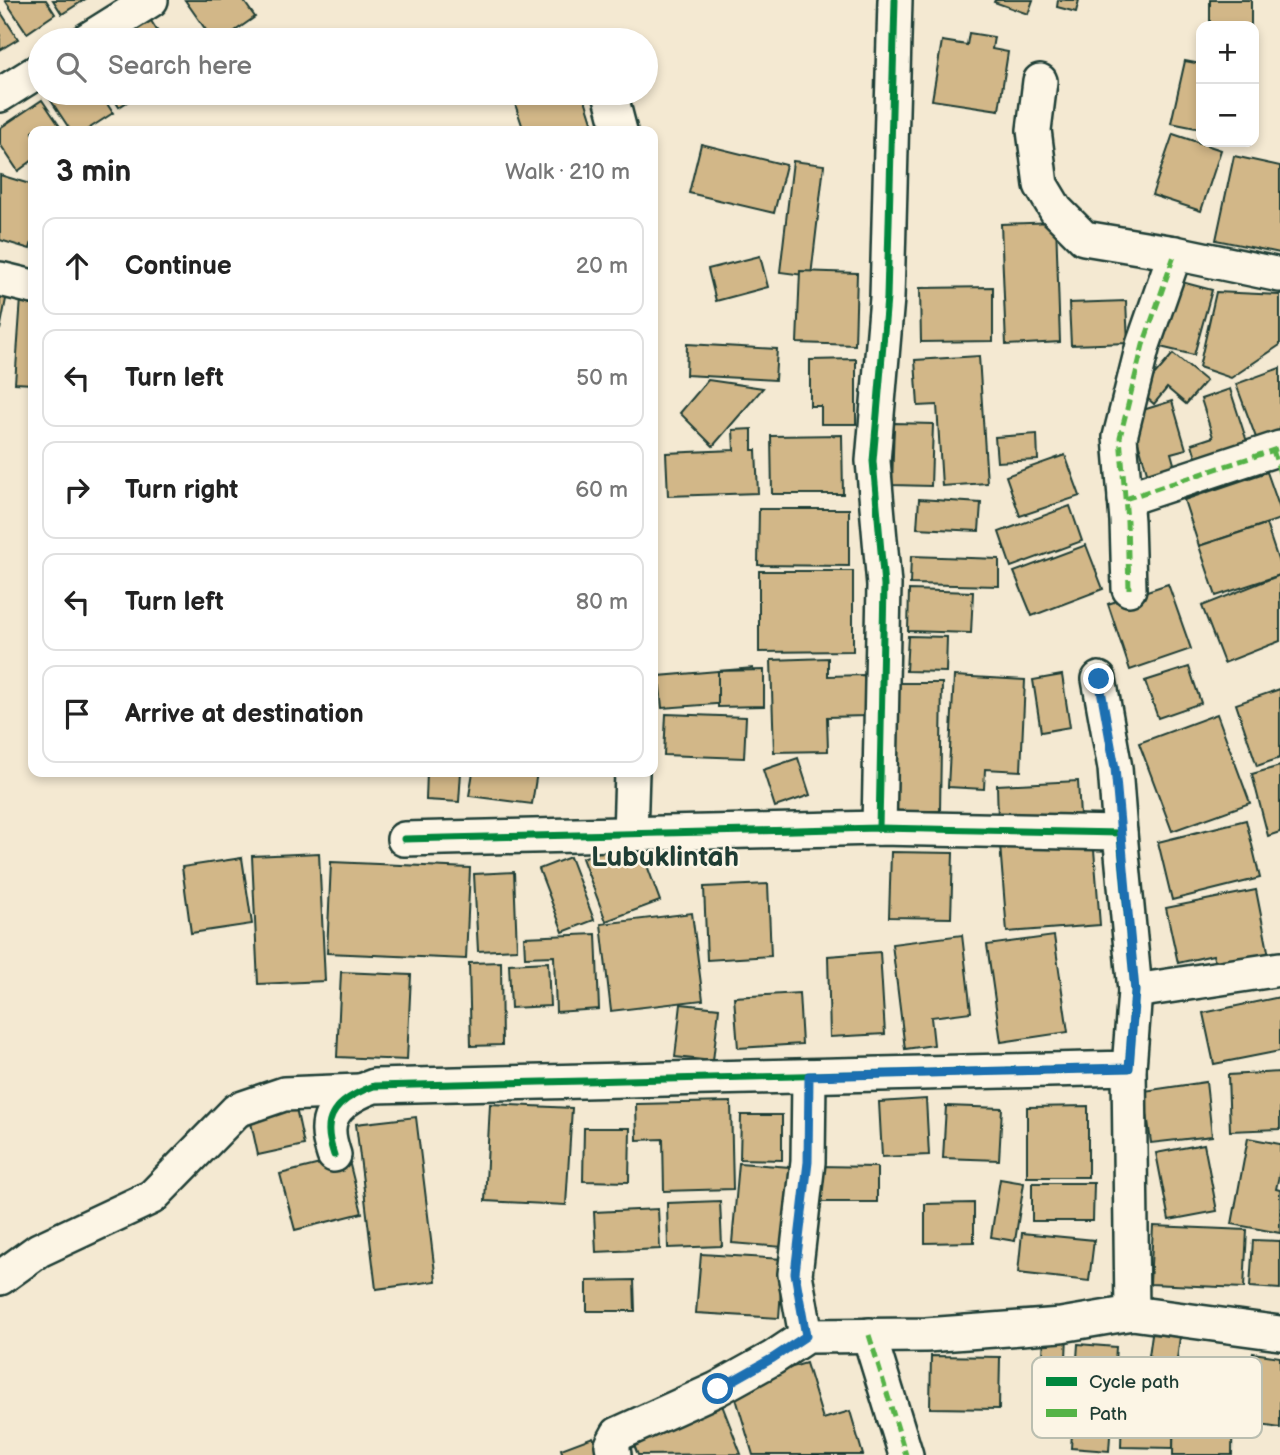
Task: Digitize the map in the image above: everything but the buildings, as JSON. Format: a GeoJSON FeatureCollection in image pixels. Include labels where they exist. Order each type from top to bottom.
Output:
{"type":"FeatureCollection","features":[{"type":"Feature","properties":{"kind":"street"},"geometry":{"type":"LineString","coordinates":[[106,28],[151,0]]}},
{"type":"Feature","properties":{"kind":"street"},"geometry":{"type":"LineString","coordinates":[[879,828],[884,585],[873,461],[887,298],[895,0]]}},
{"type":"Feature","properties":{"kind":"street"},"geometry":{"type":"LineString","coordinates":[[0,95],[28,78]]}},
{"type":"Feature","properties":{"kind":"street"},"geometry":{"type":"LineString","coordinates":[[1040,81],[1034,130],[1041,185],[1056,210],[1084,238],[1175,253],[1280,275]]}},
{"type":"Feature","properties":{"kind":"street"},"geometry":{"type":"LineString","coordinates":[[613,105],[619,126]]}},
{"type":"Feature","properties":{"kind":"street"},"geometry":{"type":"LineString","coordinates":[[1129,589],[1120,437],[1143,345],[1175,253]]}},
{"type":"Feature","properties":{"kind":"street"},"geometry":{"type":"LineString","coordinates":[[0,279],[28,286]]}},
{"type":"Feature","properties":{"kind":"street"},"geometry":{"type":"LineString","coordinates":[[1125,499],[1278,457]]}},
{"type":"Feature","properties":{"kind":"street"},"geometry":{"type":"LineString","coordinates":[[1099,679],[1115,768],[1135,991],[1129,1068],[1132,1313]]}},
{"type":"Feature","properties":{"kind":"street"},"geometry":{"type":"LineString","coordinates":[[630,835],[632,777]]}},
{"type":"Feature","properties":{"kind":"street"},"geometry":{"type":"LineString","coordinates":[[404,839],[879,828],[1120,833]]}},
{"type":"Feature","properties":{"kind":"street"},"geometry":{"type":"LineString","coordinates":[[1135,991],[1280,969]]}},
{"type":"Feature","properties":{"kind":"street"},"geometry":{"type":"LineString","coordinates":[[0,1278],[39,1250],[152,1197],[237,1110],[284,1094],[359,1091],[374,1086],[1129,1068]]}},
{"type":"Feature","properties":{"kind":"street"},"geometry":{"type":"LineString","coordinates":[[806,1336],[795,1273],[808,1162],[809,1076]]}},
{"type":"Feature","properties":{"kind":"street"},"geometry":{"type":"LineString","coordinates":[[334,1155],[328,1130],[332,1115],[359,1091]]}},
{"type":"Feature","properties":{"kind":"street"},"geometry":{"type":"LineString","coordinates":[[614,1455],[612,1445],[618,1434],[718,1389],[806,1336],[926,1335],[1060,1325],[1132,1313],[1280,1333]]}},
{"type":"Feature","properties":{"kind":"street"},"geometry":{"type":"LineString","coordinates":[[869,1335],[906,1455]]}},
{"type":"Feature","properties":{"kind":"marked path"},"geometry":{"type":"LineString","coordinates":[[1129,589],[1120,437],[1143,345],[1175,253]]}},
{"type":"Feature","properties":{"kind":"marked path"},"geometry":{"type":"LineString","coordinates":[[1125,499],[1280,448]]}},
{"type":"Feature","properties":{"kind":"marked path"},"geometry":{"type":"LineString","coordinates":[[1273,450],[1280,473]]}},
{"type":"Feature","properties":{"kind":"marked path"},"geometry":{"type":"LineString","coordinates":[[1099,679],[1115,768],[1120,833]]}},
{"type":"Feature","properties":{"kind":"marked path"},"geometry":{"type":"LineString","coordinates":[[806,1336],[795,1274],[808,1162],[809,1076]]}},
{"type":"Feature","properties":{"kind":"marked path"},"geometry":{"type":"LineString","coordinates":[[869,1335],[906,1455]]}},
{"type":"Feature","properties":{"kind":"cycle path"},"geometry":{"type":"LineString","coordinates":[[879,828],[884,585],[873,461],[887,298],[895,0]]}},
{"type":"Feature","properties":{"kind":"cycle path"},"geometry":{"type":"LineString","coordinates":[[334,1155],[329,1132],[332,1115],[350,1097],[374,1086],[1129,1068],[1135,991],[1120,833],[879,828],[404,839]]}},
{"type":"Feature","properties":{"kind":"district","name":"Lubuklintah"},"geometry":{"type":"Point","coordinates":[665,857]}},
{"type":"Feature","properties":{"kind":"route"},"geometry":{"type":"LineString","coordinates":[[718,1389],[806,1336],[795,1273],[808,1162],[809,1076],[1129,1068],[1135,991],[1115,768],[1099,679]]}}]}
